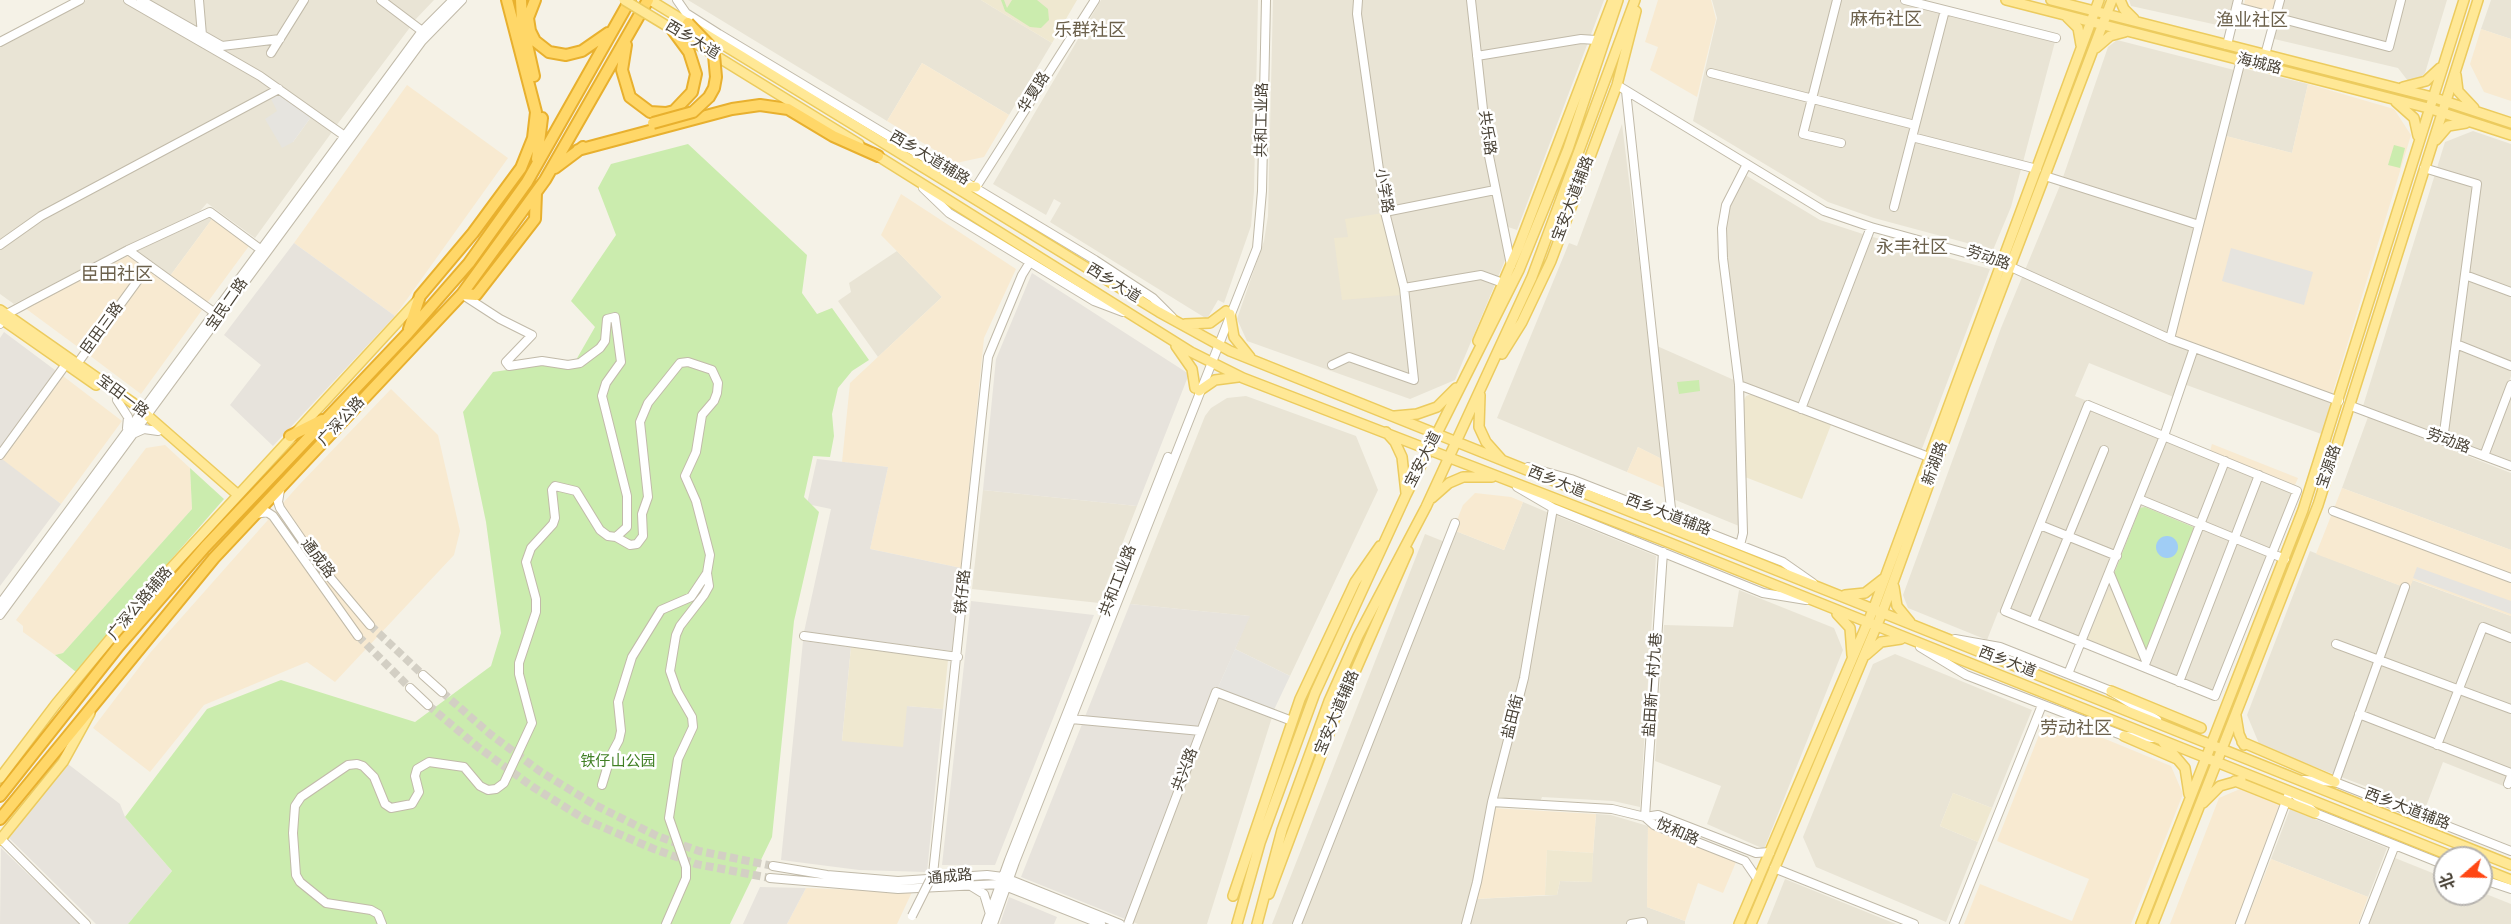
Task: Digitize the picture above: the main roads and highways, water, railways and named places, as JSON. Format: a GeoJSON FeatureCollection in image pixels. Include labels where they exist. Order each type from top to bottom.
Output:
{"type":"FeatureCollection","features":[{"type":"Feature","properties":{"kind":"highway"},"geometry":{"type":"LineString","coordinates":[[408,333],[420,296],[473,233],[528,156],[536,125],[532,95],[507,0]]}},
{"type":"Feature","properties":{"kind":"highway"},"geometry":{"type":"LineString","coordinates":[[521,0],[522,22],[542,113],[540,146],[527,182]]}},
{"type":"Feature","properties":{"kind":"highway"},"geometry":{"type":"LineString","coordinates":[[535,0],[528,18],[535,41],[549,52],[574,54],[598,42],[617,21]]}},
{"type":"Feature","properties":{"kind":"highway","name":"广深公路"},"geometry":{"type":"LineString","coordinates":[[0,795],[118,647],[205,547],[408,333],[469,263],[527,182],[630,0]]}},
{"type":"Feature","properties":{"kind":"highway"},"geometry":{"type":"LineString","coordinates":[[545,180],[649,0]]}},
{"type":"Feature","properties":{"kind":"highway"},"geometry":{"type":"LineString","coordinates":[[545,180],[578,150],[606,136],[693,112],[709,97],[716,77],[714,55],[709,45],[688,23]]}},
{"type":"Feature","properties":{"kind":"highway"},"geometry":{"type":"LineString","coordinates":[[631,29],[622,70],[630,97],[642,108],[658,113],[674,111],[688,100],[696,83],[694,63],[672,29]]}},
{"type":"Feature","properties":{"kind":"highway"},"geometry":{"type":"LineString","coordinates":[[578,150],[760,105],[788,109],[833,136],[878,156]]}},
{"type":"Feature","properties":{"kind":"highway","name":"广深公路"},"geometry":{"type":"LineString","coordinates":[[0,819],[98,696],[214,558],[462,294],[476,295],[535,219],[536,193],[545,180]]}},
{"type":"Feature","properties":{"kind":"highway"},"geometry":{"type":"LineString","coordinates":[[290,436],[330,415]]}},
{"type":"Feature","properties":{"kind":"main road","name":"西乡大道"},"geometry":{"type":"LineString","coordinates":[[624,0],[811,113],[1168,338],[1243,378],[1384,430],[2433,849]]}},
{"type":"Feature","properties":{"kind":"main road","name":"西乡大道"},"geometry":{"type":"LineString","coordinates":[[649,0],[1179,323],[1216,343],[1455,443],[2511,865]]}},
{"type":"Feature","properties":{"kind":"main road"},"geometry":{"type":"LineString","coordinates":[[1391,416],[1418,414],[1437,407],[1464,378],[1511,265],[1613,0]]}},
{"type":"Feature","properties":{"kind":"main road","name":"宝安大道"},"geometry":{"type":"LineString","coordinates":[[1237,924],[1260,843],[1315,693],[1406,495],[1506,299],[1532,240],[1568,149],[1618,0]]}},
{"type":"Feature","properties":{"kind":"main road","name":"宝安大道"},"geometry":{"type":"LineString","coordinates":[[1257,923],[1282,830],[1329,701],[1358,636],[1426,507],[1546,242],[1637,0]]}},
{"type":"Feature","properties":{"kind":"main road","name":"宝安大道辅路"},"geometry":{"type":"LineString","coordinates":[[1481,387],[1518,328],[1551,261],[1617,86],[1629,46],[1637,0]]}},
{"type":"Feature","properties":{"kind":"main road","name":"海城路"},"geometry":{"type":"LineString","coordinates":[[2006,0],[2428,108],[2511,135]]}},
{"type":"Feature","properties":{"kind":"main road","name":"海城路"},"geometry":{"type":"LineString","coordinates":[[2051,0],[2432,97],[2511,123]]}},
{"type":"Feature","properties":{"kind":"main road"},"geometry":{"type":"LineString","coordinates":[[2068,4],[2089,0]]}},
{"type":"Feature","properties":{"kind":"main road","name":"新湖路"},"geometry":{"type":"LineString","coordinates":[[2007,265],[2037,169],[2099,0]]}},
{"type":"Feature","properties":{"kind":"main road","name":"新湖路"},"geometry":{"type":"LineString","coordinates":[[1739,924],[1872,625],[2007,265],[2045,176],[2112,0]]}},
{"type":"Feature","properties":{"kind":"main road"},"geometry":{"type":"LineString","coordinates":[[2120,0],[2127,13],[2138,22]]}},
{"type":"Feature","properties":{"kind":"main road","name":"宝源路"},"geometry":{"type":"LineString","coordinates":[[2141,924],[2284,558],[2339,401],[2428,108],[2464,0]]}},
{"type":"Feature","properties":{"kind":"main road","name":"宝源路"},"geometry":{"type":"LineString","coordinates":[[2153,924],[2318,505],[2478,0]]}},
{"type":"Feature","properties":{"kind":"main road"},"geometry":{"type":"LineString","coordinates":[[2062,14],[2078,28],[2080,51]]}},
{"type":"Feature","properties":{"kind":"main road"},"geometry":{"type":"LineString","coordinates":[[2091,55],[2110,36],[2131,32]]}},
{"type":"Feature","properties":{"kind":"main road"},"geometry":{"type":"LineString","coordinates":[[2391,87],[2409,86],[2426,81],[2444,61]]}},
{"type":"Feature","properties":{"kind":"main road"},"geometry":{"type":"LineString","coordinates":[[2457,65],[2458,91],[2466,101],[2484,114]]}},
{"type":"Feature","properties":{"kind":"main road"},"geometry":{"type":"LineString","coordinates":[[2388,98],[2405,108],[2414,118],[2418,146]]}},
{"type":"Feature","properties":{"kind":"main road"},"geometry":{"type":"LineString","coordinates":[[2430,150],[2448,126],[2462,123],[2479,124]]}},
{"type":"Feature","properties":{"kind":"main road"},"geometry":{"type":"LineString","coordinates":[[958,187],[976,187]]}},
{"type":"Feature","properties":{"kind":"main road"},"geometry":{"type":"LineString","coordinates":[[2402,197],[2409,193],[2414,201]]}},
{"type":"Feature","properties":{"kind":"main road","name":"广深公路辅路"},"geometry":{"type":"LineString","coordinates":[[0,778],[56,704],[150,591],[420,296]]}},
{"type":"Feature","properties":{"kind":"main road"},"geometry":{"type":"LineString","coordinates":[[1179,323],[1210,323],[1228,312],[1234,337],[1254,360]]}},
{"type":"Feature","properties":{"kind":"main road","name":"宝田一路"},"geometry":{"type":"LineString","coordinates":[[2,317],[119,397],[160,429],[236,496]]}},
{"type":"Feature","properties":{"kind":"main road"},"geometry":{"type":"LineString","coordinates":[[1168,338],[1192,369],[1197,389],[1215,380],[1243,378]]}},
{"type":"Feature","properties":{"kind":"main road"},"geometry":{"type":"LineString","coordinates":[[1481,387],[1479,427],[1486,441],[1504,462]]}},
{"type":"Feature","properties":{"kind":"main road"},"geometry":{"type":"LineString","coordinates":[[1384,430],[1395,442],[1402,457],[1406,495]]}},
{"type":"Feature","properties":{"kind":"main road"},"geometry":{"type":"LineString","coordinates":[[1426,507],[1435,494],[1456,480],[1472,476],[1501,477]]}},
{"type":"Feature","properties":{"kind":"main road"},"geometry":{"type":"LineString","coordinates":[[1233,896],[1292,721],[1355,582],[1366,563],[1386,540]]}},
{"type":"Feature","properties":{"kind":"main road"},"geometry":{"type":"LineString","coordinates":[[1829,592],[1862,594],[1890,578],[1897,606],[1903,617],[1916,627]]}},
{"type":"Feature","properties":{"kind":"main road"},"geometry":{"type":"LineString","coordinates":[[1831,609],[1850,628],[1857,660],[1881,642],[1908,640]]}},
{"type":"Feature","properties":{"kind":"main road","name":"新湖路"},"geometry":{"type":"LineString","coordinates":[[1751,924],[1857,660]]}},
{"type":"Feature","properties":{"kind":"main road"},"geometry":{"type":"LineString","coordinates":[[2111,691],[2201,728]]}},
{"type":"Feature","properties":{"kind":"main road"},"geometry":{"type":"LineString","coordinates":[[2231,695],[2233,703],[2241,699]]}},
{"type":"Feature","properties":{"kind":"main road"},"geometry":{"type":"LineString","coordinates":[[0,840],[63,762],[98,696]]}},
{"type":"Feature","properties":{"kind":"main road"},"geometry":{"type":"LineString","coordinates":[[2236,713],[2242,742],[2250,753],[2268,766]]}},
{"type":"Feature","properties":{"kind":"main road"},"geometry":{"type":"LineString","coordinates":[[2163,724],[2201,728],[2222,717]]}},
{"type":"Feature","properties":{"kind":"main road"},"geometry":{"type":"LineString","coordinates":[[2124,736],[2180,760]]}},
{"type":"Feature","properties":{"kind":"main road"},"geometry":{"type":"LineString","coordinates":[[2159,738],[2180,760],[2190,786],[2186,809]]}},
{"type":"Feature","properties":{"kind":"main road"},"geometry":{"type":"LineString","coordinates":[[2242,742],[2334,782]]}},
{"type":"Feature","properties":{"kind":"main road"},"geometry":{"type":"LineString","coordinates":[[2235,781],[2315,813]]}},
{"type":"Feature","properties":{"kind":"main road"},"geometry":{"type":"LineString","coordinates":[[2197,813],[2213,792],[2235,781],[2266,782]]}},
{"type":"Feature","properties":{"kind":"main road"},"geometry":{"type":"LineString","coordinates":[[2493,873],[2511,880]]}},
{"type":"Feature","properties":{"kind":"water"},"geometry":{"type":"Polygon","coordinates":[[[2167,536],[2175,539],[2178,547],[2175,555],[2167,558],[2159,555],[2156,547],[2159,539],[2167,536]]]}},
{"type":"Feature","properties":{"kind":"tunnel"},"geometry":{"type":"LineString","coordinates":[[370,625],[423,675]]}},
{"type":"Feature","properties":{"kind":"tunnel"},"geometry":{"type":"LineString","coordinates":[[358,636],[410,688]]}},
{"type":"Feature","properties":{"kind":"tunnel"},"geometry":{"type":"LineString","coordinates":[[442,692],[490,734],[541,772],[595,805],[657,836],[699,851],[773,866]]}},
{"type":"Feature","properties":{"kind":"tunnel"},"geometry":{"type":"LineString","coordinates":[[428,705],[479,748],[533,787],[586,820],[696,864],[770,878]]}},
{"type":"Feature","properties":{"kind":"district","name":"麻布社区"},"geometry":{"type":"Point","coordinates":[1886,21]}},
{"type":"Feature","properties":{"kind":"district","name":"渔业社区"},"geometry":{"type":"Point","coordinates":[2252,22]}},
{"type":"Feature","properties":{"kind":"district","name":"乐群社区"},"geometry":{"type":"Point","coordinates":[1090,32]}},
{"type":"Feature","properties":{"kind":"district","name":"永丰社区"},"geometry":{"type":"Point","coordinates":[1912,249]}},
{"type":"Feature","properties":{"kind":"district","name":"臣田社区"},"geometry":{"type":"Point","coordinates":[117,276]}},
{"type":"Feature","properties":{"kind":"district","name":"劳动社区"},"geometry":{"type":"Point","coordinates":[2076,730]}},
{"type":"Feature","properties":{"kind":"park label","name":"铁仔山公园"},"geometry":{"type":"Point","coordinates":[618,763]}}]}
